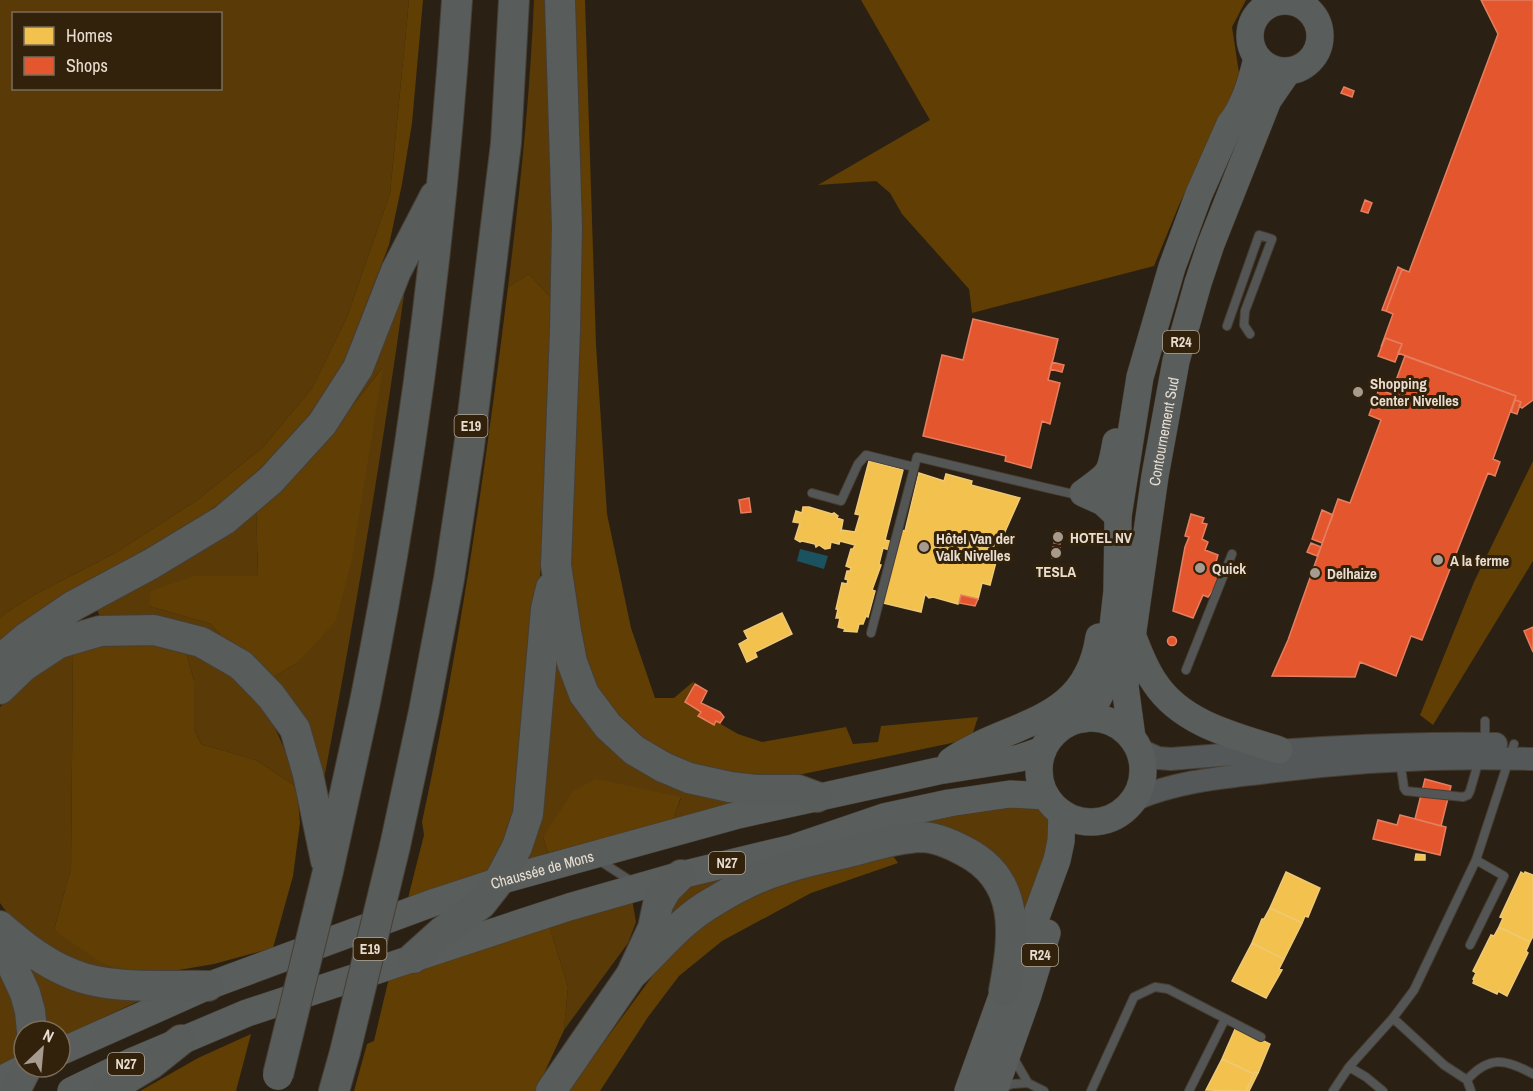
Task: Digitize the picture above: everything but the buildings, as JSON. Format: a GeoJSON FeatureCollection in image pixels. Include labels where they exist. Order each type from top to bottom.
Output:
{"type":"FeatureCollection","features":[{"type":"Feature","properties":{"kind":"highway"},"geometry":{"type":"LineString","coordinates":[[275,1083],[328,871],[365,701],[411,435],[432,279],[457,0]]}},
{"type":"Feature","properties":{"kind":"highway","name":"E19"},"geometry":{"type":"LineString","coordinates":[[334,1091],[395,846],[449,579],[469,447],[506,143],[514,0]]}},
{"type":"Feature","properties":{"kind":"highway"},"geometry":{"type":"LineString","coordinates":[[413,958],[443,931],[481,904],[499,881],[517,847],[528,814],[546,609],[556,565],[567,226],[560,0]]}},
{"type":"Feature","properties":{"kind":"highway","name":"R24"},"geometry":{"type":"LineString","coordinates":[[1257,58],[1251,47],[1249,35],[1252,23],[1263,9],[1280,1],[1312,6],[1319,29],[1316,52],[1299,68],[1288,71]]}},
{"type":"Feature","properties":{"kind":"highway"},"geometry":{"type":"LineString","coordinates":[[1257,58],[1276,70],[1288,71]]}},
{"type":"Feature","properties":{"kind":"highway","name":"Contournement Sud"},"geometry":{"type":"LineString","coordinates":[[1083,719],[1093,708],[1105,685],[1108,671],[1117,591],[1118,516],[1140,376],[1172,267],[1199,194],[1247,91],[1257,58]]}},
{"type":"Feature","properties":{"kind":"highway","name":"Contournement Sud"},"geometry":{"type":"LineString","coordinates":[[1136,744],[1125,686],[1155,476],[1176,361],[1211,244],[1272,92],[1288,71]]}},
{"type":"Feature","properties":{"kind":"highway"},"geometry":{"type":"LineString","coordinates":[[0,660],[26,638],[73,606],[152,564],[224,520],[271,480],[322,424],[358,368],[396,271],[442,182]]}},
{"type":"Feature","properties":{"kind":"highway"},"geometry":{"type":"LineString","coordinates":[[1083,493],[1111,470],[1120,424],[1140,376]]}},
{"type":"Feature","properties":{"kind":"highway"},"geometry":{"type":"LineString","coordinates":[[938,771],[966,751],[1038,720],[1063,706],[1084,681],[1096,653],[1104,601],[1106,550],[1118,516],[1103,502],[1083,493]]}},
{"type":"Feature","properties":{"kind":"highway"},"geometry":{"type":"LineString","coordinates":[[556,565],[572,662],[584,693],[608,726],[634,750],[663,767],[689,778],[747,789],[798,790],[817,797]]}},
{"type":"Feature","properties":{"kind":"highway"},"geometry":{"type":"LineString","coordinates":[[0,689],[24,666],[59,644],[100,631],[154,630],[201,642],[241,665],[271,696],[295,729],[308,774],[328,871]]}},
{"type":"Feature","properties":{"kind":"highway"},"geometry":{"type":"LineString","coordinates":[[1133,637],[1155,684],[1179,708],[1206,725],[1279,750]]}},
{"type":"Feature","properties":{"kind":"highway"},"geometry":{"type":"LineString","coordinates":[[1083,719],[1102,719],[1119,726],[1136,744]]}},
{"type":"Feature","properties":{"kind":"highway","name":"R24"},"geometry":{"type":"LineString","coordinates":[[968,1091],[1004,991],[1022,956],[1057,860],[1061,841],[1054,805],[1040,781],[1039,765],[1043,750],[1059,729],[1071,722],[1083,719]]}},
{"type":"Feature","properties":{"kind":"highway","name":"R24"},"geometry":{"type":"LineString","coordinates":[[1136,744],[1144,770],[1136,799]]}},
{"type":"Feature","properties":{"kind":"highway","name":"Chaussée de Mons"},"geometry":{"type":"LineString","coordinates":[[72,1047],[208,986],[435,902],[499,881],[738,815],[938,771],[1020,758],[1043,750]]}},
{"type":"Feature","properties":{"kind":"highway","name":"N27"},"geometry":{"type":"LineString","coordinates":[[71,1091],[247,1013],[639,886],[793,848],[884,817],[912,810],[1010,794],[1054,805]]}},
{"type":"Feature","properties":{"kind":"highway"},"geometry":{"type":"LineString","coordinates":[[1054,805],[1077,820],[1094,823],[1119,815],[1136,799]]}},
{"type":"Feature","properties":{"kind":"highway","name":"R24"},"geometry":{"type":"LineString","coordinates":[[994,1091],[1061,891],[1078,848],[1094,823]]}},
{"type":"Feature","properties":{"kind":"highway"},"geometry":{"type":"LineString","coordinates":[[631,975],[710,903],[745,885],[782,869],[896,840],[923,837],[949,843],[975,856],[994,874],[1007,896],[1011,915],[1011,953],[1004,991]]}},
{"type":"Feature","properties":{"kind":"highway"},"geometry":{"type":"LineString","coordinates":[[551,1091],[631,975],[653,928],[658,904],[666,890],[681,875]]}},
{"type":"Feature","properties":{"kind":"highway"},"geometry":{"type":"LineString","coordinates":[[0,926],[29,952],[73,975],[118,985],[208,986]]}},
{"type":"Feature","properties":{"kind":"highway"},"geometry":{"type":"LineString","coordinates":[[0,939],[25,993],[31,1019]]}},
{"type":"Feature","properties":{"kind":"highway"},"geometry":{"type":"LineString","coordinates":[[106,1091],[151,1064],[182,1040]]}},
{"type":"Feature","properties":{"kind":"main road"},"geometry":{"type":"LineString","coordinates":[[1136,744],[1158,758],[1171,759],[1279,750],[1482,751],[1519,749],[1533,759]]}},
{"type":"Feature","properties":{"kind":"main road"},"geometry":{"type":"LineString","coordinates":[[1136,799],[1172,786],[1224,777],[1303,767],[1400,761],[1438,751]]}},
{"type":"Feature","properties":{"kind":"lane"},"geometry":{"type":"LineString","coordinates":[[1227,326],[1259,235],[1272,239],[1245,311],[1244,325],[1250,334]]}},
{"type":"Feature","properties":{"kind":"lane"},"geometry":{"type":"LineString","coordinates":[[812,493],[841,501],[858,464],[866,455],[914,467]]}},
{"type":"Feature","properties":{"kind":"lane"},"geometry":{"type":"LineString","coordinates":[[871,633],[916,457],[1073,494],[1083,493]]}},
{"type":"Feature","properties":{"kind":"lane"},"geometry":{"type":"LineString","coordinates":[[1186,670],[1232,554]]}},
{"type":"Feature","properties":{"kind":"lane"},"geometry":{"type":"LineString","coordinates":[[1400,761],[1406,791],[1463,797],[1468,795],[1482,751],[1485,721]]}},
{"type":"Feature","properties":{"kind":"lane"},"geometry":{"type":"LineString","coordinates":[[1333,1091],[1349,1067],[1393,1018],[1414,990],[1476,860],[1519,749]]}},
{"type":"Feature","properties":{"kind":"lane"},"geometry":{"type":"LineString","coordinates":[[591,855],[639,886]]}},
{"type":"Feature","properties":{"kind":"lane"},"geometry":{"type":"LineString","coordinates":[[1470,945],[1504,876],[1476,860]]}},
{"type":"Feature","properties":{"kind":"lane"},"geometry":{"type":"LineString","coordinates":[[1091,1091],[1134,996],[1155,987],[1168,989],[1261,1037]]}},
{"type":"Feature","properties":{"kind":"lane"},"geometry":{"type":"LineString","coordinates":[[1393,1018],[1444,1065],[1467,1080],[1471,1091]]}},
{"type":"Feature","properties":{"kind":"lane"},"geometry":{"type":"LineString","coordinates":[[1189,1091],[1225,1019]]}},
{"type":"Feature","properties":{"kind":"lane"},"geometry":{"type":"LineString","coordinates":[[1009,1048],[1028,1083]]}},
{"type":"Feature","properties":{"kind":"lane"},"geometry":{"type":"LineString","coordinates":[[1467,1080],[1478,1068],[1496,1060],[1516,1065],[1533,1074]]}},
{"type":"Feature","properties":{"kind":"lane"},"geometry":{"type":"LineString","coordinates":[[1349,1067],[1383,1091]]}},
{"type":"Feature","properties":{"kind":"lane"},"geometry":{"type":"LineString","coordinates":[[994,1091],[1012,1084],[1028,1083],[1044,1091]]}},
{"type":"Feature","properties":{"kind":"shaded area"},"geometry":{"type":"Polygon","coordinates":[[[0,0],[409,0],[390,193],[347,317],[312,388],[263,447],[196,501],[115,553],[32,596],[0,617],[0,0]]]}},
{"type":"Feature","properties":{"kind":"shaded area"},"geometry":{"type":"Polygon","coordinates":[[[409,0],[423,0],[412,123],[389,245],[345,359],[320,402],[293,436],[242,486],[200,518],[41,609],[0,640],[0,617],[32,596],[115,553],[196,501],[263,447],[312,388],[347,317],[390,193],[409,0]]]}},
{"type":"Feature","properties":{"kind":"shaded area"},"geometry":{"type":"Polygon","coordinates":[[[534,0],[549,0],[553,300],[529,274],[508,287],[524,144],[534,0]]]}},
{"type":"Feature","properties":{"kind":"shaded area"},"geometry":{"type":"Polygon","coordinates":[[[573,0],[585,0],[596,345],[607,514],[631,628],[655,698],[674,698],[694,681],[688,705],[738,734],[762,742],[846,727],[853,744],[878,742],[881,726],[978,717],[971,739],[779,779],[740,777],[697,767],[652,748],[621,725],[595,691],[576,628],[567,528],[573,0]]]}},
{"type":"Feature","properties":{"kind":"shaded area"},"geometry":{"type":"Polygon","coordinates":[[[861,0],[1246,0],[1232,27],[1239,73],[1229,102],[1179,205],[1154,266],[972,313],[969,289],[902,214],[890,193],[876,181],[818,185],[930,120],[861,0]]]}},
{"type":"Feature","properties":{"kind":"shaded area"},"geometry":{"type":"Polygon","coordinates":[[[529,274],[553,300],[541,565],[519,819],[496,873],[407,902],[424,835],[422,822],[460,622],[491,421],[508,287],[529,274]]]}},
{"type":"Feature","properties":{"kind":"shaded area"},"geometry":{"type":"Polygon","coordinates":[[[396,293],[404,295],[395,356],[356,601],[323,784],[268,680],[297,663],[382,368],[346,414],[325,429],[396,293]]]}},
{"type":"Feature","properties":{"kind":"shaded area"},"geometry":{"type":"Polygon","coordinates":[[[383,367],[352,559],[336,621],[297,663],[268,680],[234,651],[211,624],[149,606],[151,591],[194,576],[258,576],[256,504],[325,429],[346,414],[383,367]]]}},
{"type":"Feature","properties":{"kind":"shaded area"},"geometry":{"type":"Polygon","coordinates":[[[1533,461],[1533,561],[1433,725],[1420,715],[1474,582],[1533,461]]]}},
{"type":"Feature","properties":{"kind":"shaded area"},"geometry":{"type":"Polygon","coordinates":[[[256,504],[258,576],[194,576],[149,606],[211,624],[234,651],[102,621],[94,603],[256,504]]]}},
{"type":"Feature","properties":{"kind":"shaded area"},"geometry":{"type":"Polygon","coordinates":[[[142,643],[186,652],[194,681],[194,729],[201,744],[256,760],[297,787],[300,823],[293,876],[273,948],[214,964],[161,973],[124,973],[94,958],[54,930],[71,868],[73,652],[103,644],[142,643]]]}},
{"type":"Feature","properties":{"kind":"shaded area"},"geometry":{"type":"Polygon","coordinates":[[[73,652],[71,868],[54,930],[124,973],[82,963],[47,947],[16,923],[0,903],[0,707],[26,678],[73,652]]]}},
{"type":"Feature","properties":{"kind":"shaded area"},"geometry":{"type":"Polygon","coordinates":[[[186,652],[212,663],[236,679],[260,705],[278,735],[297,787],[256,760],[201,744],[194,729],[194,681],[186,652]]]}},
{"type":"Feature","properties":{"kind":"shaded area"},"geometry":{"type":"Polygon","coordinates":[[[550,653],[733,798],[735,804],[673,820],[681,798],[543,837],[548,853],[523,861],[550,653]]]}},
{"type":"Feature","properties":{"kind":"shaded area"},"geometry":{"type":"Polygon","coordinates":[[[596,779],[681,797],[673,820],[548,853],[543,837],[573,791],[596,779]]]}},
{"type":"Feature","properties":{"kind":"shaded area"},"geometry":{"type":"Polygon","coordinates":[[[1034,804],[1048,813],[1056,830],[1021,941],[1016,909],[930,833],[662,936],[662,908],[689,881],[894,825],[1034,804]]]}},
{"type":"Feature","properties":{"kind":"shaded area"},"geometry":{"type":"Polygon","coordinates":[[[888,849],[898,863],[811,893],[722,941],[679,976],[648,1017],[600,1091],[568,1091],[670,952],[716,914],[772,885],[888,849]]]}},
{"type":"Feature","properties":{"kind":"shaded area"},"geometry":{"type":"Polygon","coordinates":[[[632,899],[636,922],[628,943],[564,1030],[568,987],[549,925],[632,899]]]}},
{"type":"Feature","properties":{"kind":"shaded area"},"geometry":{"type":"Polygon","coordinates":[[[549,925],[568,987],[564,1030],[536,1091],[354,1091],[367,1044],[374,1041],[389,978],[549,925]]]}},
{"type":"Feature","properties":{"kind":"shaded area"},"geometry":{"type":"Polygon","coordinates":[[[0,954],[20,1019],[12,1019],[12,1062],[0,1068],[0,954]]]}},
{"type":"Feature","properties":{"kind":"shaded area"},"geometry":{"type":"Polygon","coordinates":[[[30,967],[147,997],[72,1032],[72,1019],[37,1019],[30,967]]]}},
{"type":"Feature","properties":{"kind":"shaded area"},"geometry":{"type":"Polygon","coordinates":[[[251,1034],[236,1091],[140,1091],[198,1058],[251,1034]]]}},
{"type":"Feature","properties":{"kind":"water"},"geometry":{"type":"Polygon","coordinates":[[[800,549],[828,556],[824,569],[797,561],[800,549]]]}},
{"type":"Feature","properties":{"kind":"place","name":"Shopping Center Nivelles"},"geometry":{"type":"Point","coordinates":[1358,392]}},
{"type":"Feature","properties":{"kind":"place","name":"HOTEL NV"},"geometry":{"type":"Point","coordinates":[1058,537]}},
{"type":"Feature","properties":{"kind":"place","name":"Hôtel Van der Valk Nivelles"},"geometry":{"type":"Point","coordinates":[924,547]}},
{"type":"Feature","properties":{"kind":"place","name":"TESLA"},"geometry":{"type":"Point","coordinates":[1056,553]}},
{"type":"Feature","properties":{"kind":"place","name":"A la ferme"},"geometry":{"type":"Point","coordinates":[1438,560]}},
{"type":"Feature","properties":{"kind":"place","name":"Quick"},"geometry":{"type":"Point","coordinates":[1200,568]}},
{"type":"Feature","properties":{"kind":"place","name":"Delhaize"},"geometry":{"type":"Point","coordinates":[1315,573]}}]}
